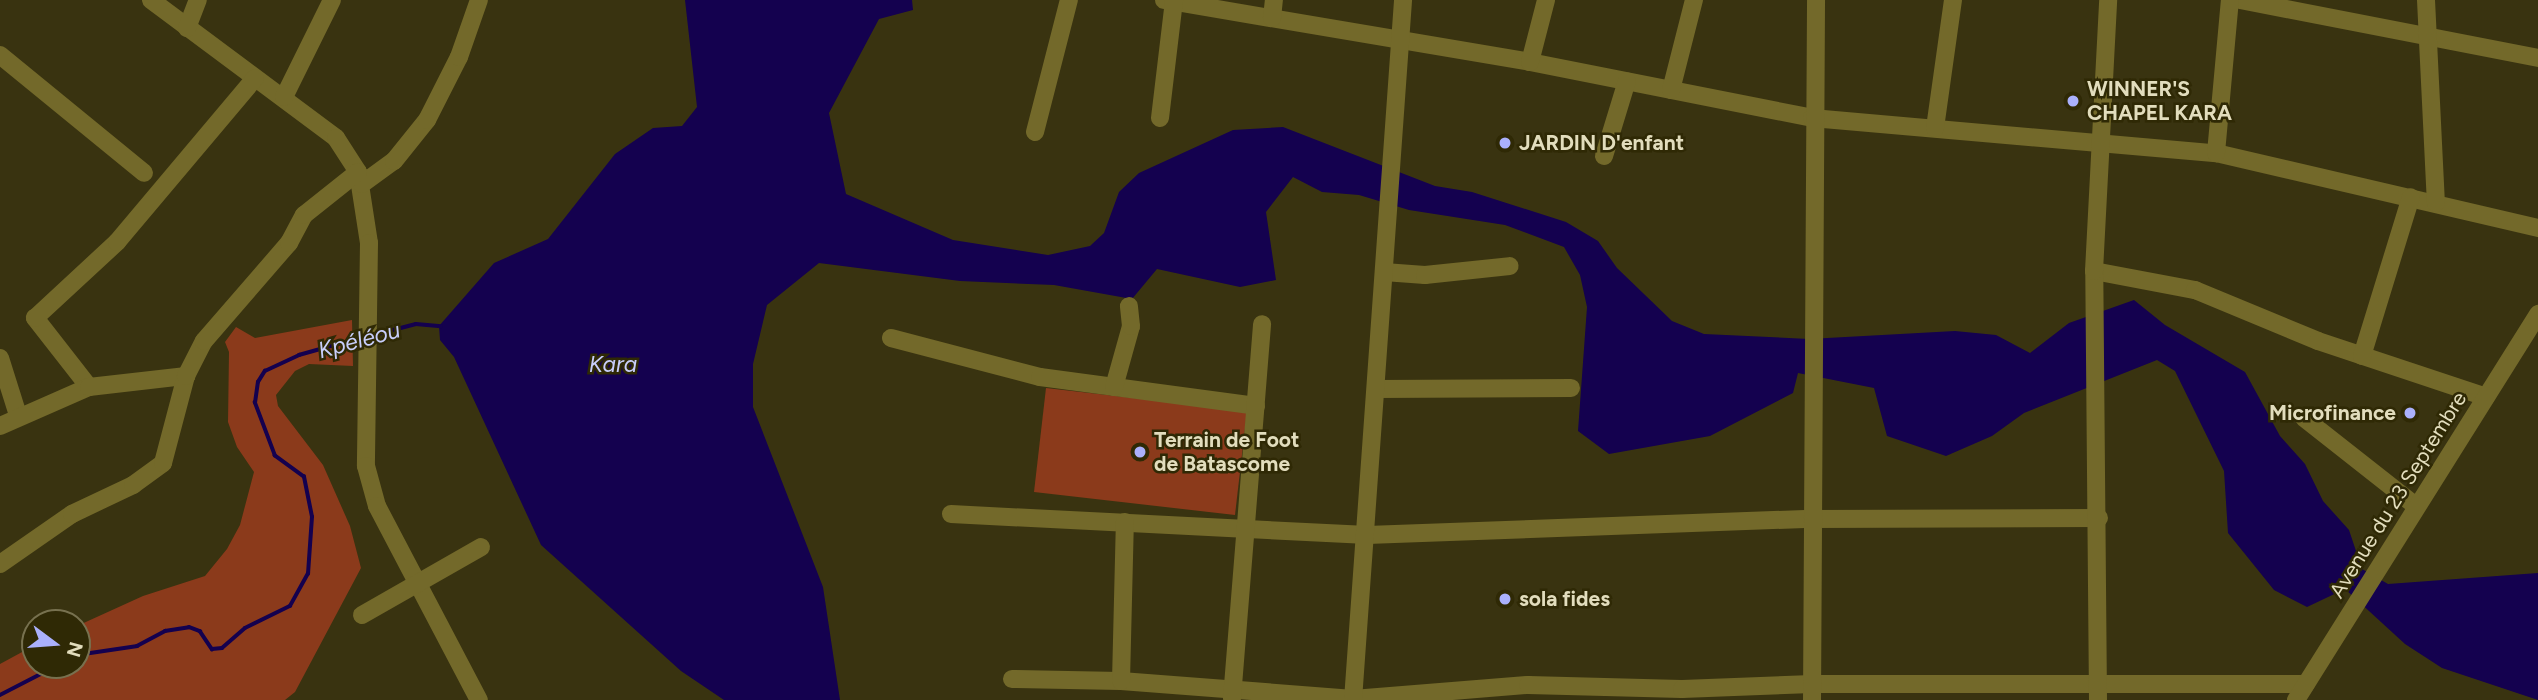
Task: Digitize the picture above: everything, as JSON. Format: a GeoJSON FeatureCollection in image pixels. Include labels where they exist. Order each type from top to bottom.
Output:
{"type":"FeatureCollection","features":[{"type":"Feature","properties":{"kind":"street"},"geometry":{"type":"LineString","coordinates":[[151,0],[336,138],[360,178],[369,243],[365,312],[369,370],[366,466],[377,506],[479,700]]}},
{"type":"Feature","properties":{"kind":"street"},"geometry":{"type":"LineString","coordinates":[[187,28],[198,0]]}},
{"type":"Feature","properties":{"kind":"street"},"geometry":{"type":"LineString","coordinates":[[284,97],[332,0]]}},
{"type":"Feature","properties":{"kind":"street"},"geometry":{"type":"LineString","coordinates":[[0,564],[72,514],[133,485],[163,463],[186,376],[204,341],[289,243],[304,215],[360,178],[394,161],[427,120],[459,57],[479,0]]}},
{"type":"Feature","properties":{"kind":"street"},"geometry":{"type":"LineString","coordinates":[[1035,132],[1069,0]]}},
{"type":"Feature","properties":{"kind":"street"},"geometry":{"type":"LineString","coordinates":[[1272,18],[1274,0]]}},
{"type":"Feature","properties":{"kind":"street"},"geometry":{"type":"LineString","coordinates":[[1353,699],[1367,535],[1403,0]]}},
{"type":"Feature","properties":{"kind":"street"},"geometry":{"type":"LineString","coordinates":[[1530,62],[1546,0]]}},
{"type":"Feature","properties":{"kind":"street"},"geometry":{"type":"LineString","coordinates":[[1671,90],[1695,0]]}},
{"type":"Feature","properties":{"kind":"street"},"geometry":{"type":"LineString","coordinates":[[1812,692],[1812,118],[1816,0]]}},
{"type":"Feature","properties":{"kind":"street"},"geometry":{"type":"LineString","coordinates":[[1935,128],[1953,0]]}},
{"type":"Feature","properties":{"kind":"street"},"geometry":{"type":"LineString","coordinates":[[2098,691],[2099,518],[2094,271],[2108,0]]}},
{"type":"Feature","properties":{"kind":"street"},"geometry":{"type":"LineString","coordinates":[[2216,153],[2230,0]]}},
{"type":"Feature","properties":{"kind":"street"},"geometry":{"type":"LineString","coordinates":[[2240,0],[2428,34],[2538,58]]}},
{"type":"Feature","properties":{"kind":"street"},"geometry":{"type":"LineString","coordinates":[[2426,0],[2436,203]]}},
{"type":"Feature","properties":{"kind":"street"},"geometry":{"type":"LineString","coordinates":[[1160,118],[1170,1],[1530,62],[1812,118],[2216,153],[2538,228]]}},
{"type":"Feature","properties":{"kind":"street"},"geometry":{"type":"LineString","coordinates":[[0,55],[144,173]]}},
{"type":"Feature","properties":{"kind":"street"},"geometry":{"type":"LineString","coordinates":[[89,387],[35,318],[117,242],[255,78]]}},
{"type":"Feature","properties":{"kind":"street"},"geometry":{"type":"LineString","coordinates":[[1604,156],[1627,81]]}},
{"type":"Feature","properties":{"kind":"street"},"geometry":{"type":"LineString","coordinates":[[2362,356],[2411,197]]}},
{"type":"Feature","properties":{"kind":"street"},"geometry":{"type":"LineString","coordinates":[[1384,272],[1425,275],[1510,266]]}},
{"type":"Feature","properties":{"kind":"street"},"geometry":{"type":"LineString","coordinates":[[2094,271],[2194,290],[2362,356],[2487,397]]}},
{"type":"Feature","properties":{"kind":"street"},"geometry":{"type":"LineString","coordinates":[[1114,387],[1131,326],[1129,306]]}},
{"type":"Feature","properties":{"kind":"street","name":"Avenue du 23 Septembre"},"geometry":{"type":"LineString","coordinates":[[2296,700],[2538,314]]}},
{"type":"Feature","properties":{"kind":"street"},"geometry":{"type":"LineString","coordinates":[[1232,694],[1243,528],[1262,324]]}},
{"type":"Feature","properties":{"kind":"street"},"geometry":{"type":"LineString","coordinates":[[891,338],[1040,377],[1256,406]]}},
{"type":"Feature","properties":{"kind":"street"},"geometry":{"type":"LineString","coordinates":[[0,358],[18,415]]}},
{"type":"Feature","properties":{"kind":"street"},"geometry":{"type":"LineString","coordinates":[[0,426],[18,415],[89,387],[186,376]]}},
{"type":"Feature","properties":{"kind":"street"},"geometry":{"type":"LineString","coordinates":[[1376,389],[1572,388]]}},
{"type":"Feature","properties":{"kind":"street"},"geometry":{"type":"LineString","coordinates":[[2304,418],[2416,506]]}},
{"type":"Feature","properties":{"kind":"street"},"geometry":{"type":"LineString","coordinates":[[951,514],[1367,535],[1812,519],[2099,518]]}},
{"type":"Feature","properties":{"kind":"street"},"geometry":{"type":"LineString","coordinates":[[1113,700],[1117,681],[1125,522]]}},
{"type":"Feature","properties":{"kind":"street"},"geometry":{"type":"LineString","coordinates":[[362,615],[481,547]]}},
{"type":"Feature","properties":{"kind":"street"},"geometry":{"type":"LineString","coordinates":[[1012,679],[1117,681],[1232,694],[1353,699],[1527,693],[2098,691],[2306,684]]}},
{"type":"Feature","properties":{"kind":"shaded area"},"geometry":{"type":"Polygon","coordinates":[[[352,320],[353,366],[309,364],[295,371],[276,395],[278,406],[323,465],[350,526],[361,568],[295,692],[285,700],[0,700],[0,664],[21,653],[21,679],[91,679],[91,620],[143,596],[205,576],[227,549],[240,525],[254,472],[237,447],[228,422],[229,352],[225,342],[236,327],[255,338],[352,320]]]}},
{"type":"Feature","properties":{"kind":"shaded area","name":"Terrain de Foot de Batascome"},"geometry":{"type":"Polygon","coordinates":[[[1046,388],[1247,411],[1235,515],[1034,492],[1046,388]]]}},
{"type":"Feature","properties":{"kind":"water","name":"Kara"},"geometry":{"type":"Polygon","coordinates":[[[685,0],[912,0],[913,10],[879,19],[829,113],[846,194],[953,240],[1048,255],[1090,246],[1104,233],[1119,192],[1139,173],[1233,130],[1283,127],[1435,186],[1472,192],[1566,222],[1598,241],[1617,268],[1672,321],[1704,334],[1809,339],[1955,331],[1996,335],[2030,353],[2069,323],[2134,300],[2165,325],[2245,372],[2280,436],[2305,464],[2323,501],[2349,530],[2362,569],[2388,584],[2538,573],[2538,700],[2442,668],[2405,644],[2345,589],[2307,607],[2274,590],[2228,533],[2224,471],[2175,371],[2157,360],[2024,413],[1992,436],[1946,456],[1887,436],[1874,388],[1798,373],[1793,393],[1710,436],[1609,454],[1578,431],[1587,307],[1580,275],[1564,247],[1505,225],[1409,210],[1359,195],[1322,192],[1293,177],[1266,212],[1276,280],[1240,287],[1157,269],[1132,299],[1054,285],[960,281],[819,263],[767,305],[753,364],[753,407],[823,587],[840,700],[724,700],[681,671],[541,545],[454,357],[440,340],[439,326],[494,263],[548,239],[615,154],[653,128],[682,126],[697,107],[685,0]]]}},
{"type":"Feature","properties":{"kind":"waterway","name":"Kpéléou"},"geometry":{"type":"LineString","coordinates":[[374,335],[416,324],[441,326]]}},
{"type":"Feature","properties":{"kind":"waterway","name":"Kpéléou"},"geometry":{"type":"LineString","coordinates":[[91,653],[137,646],[165,631],[189,627],[200,631],[212,649],[222,648],[245,628],[290,606],[308,574],[312,517],[304,477],[275,456],[255,403],[258,382],[265,371],[299,355],[363,337]]}},
{"type":"Feature","properties":{"kind":"waterway","name":"Kpéléou"},"geometry":{"type":"LineString","coordinates":[[0,695],[31,679]]}},
{"type":"Feature","properties":{"kind":"place","name":"WINNER'S CHAPEL KARA"},"geometry":{"type":"Point","coordinates":[2073,101]}},
{"type":"Feature","properties":{"kind":"place","name":"JARDIN D'enfant"},"geometry":{"type":"Point","coordinates":[1505,143]}},
{"type":"Feature","properties":{"kind":"place","name":"Microfinance"},"geometry":{"type":"Point","coordinates":[2410,413]}},
{"type":"Feature","properties":{"kind":"place","name":"Terrain de Foot de Batascome"},"geometry":{"type":"Point","coordinates":[1140,452]}},
{"type":"Feature","properties":{"kind":"place","name":"sola fides"},"geometry":{"type":"Point","coordinates":[1505,599]}}]}
